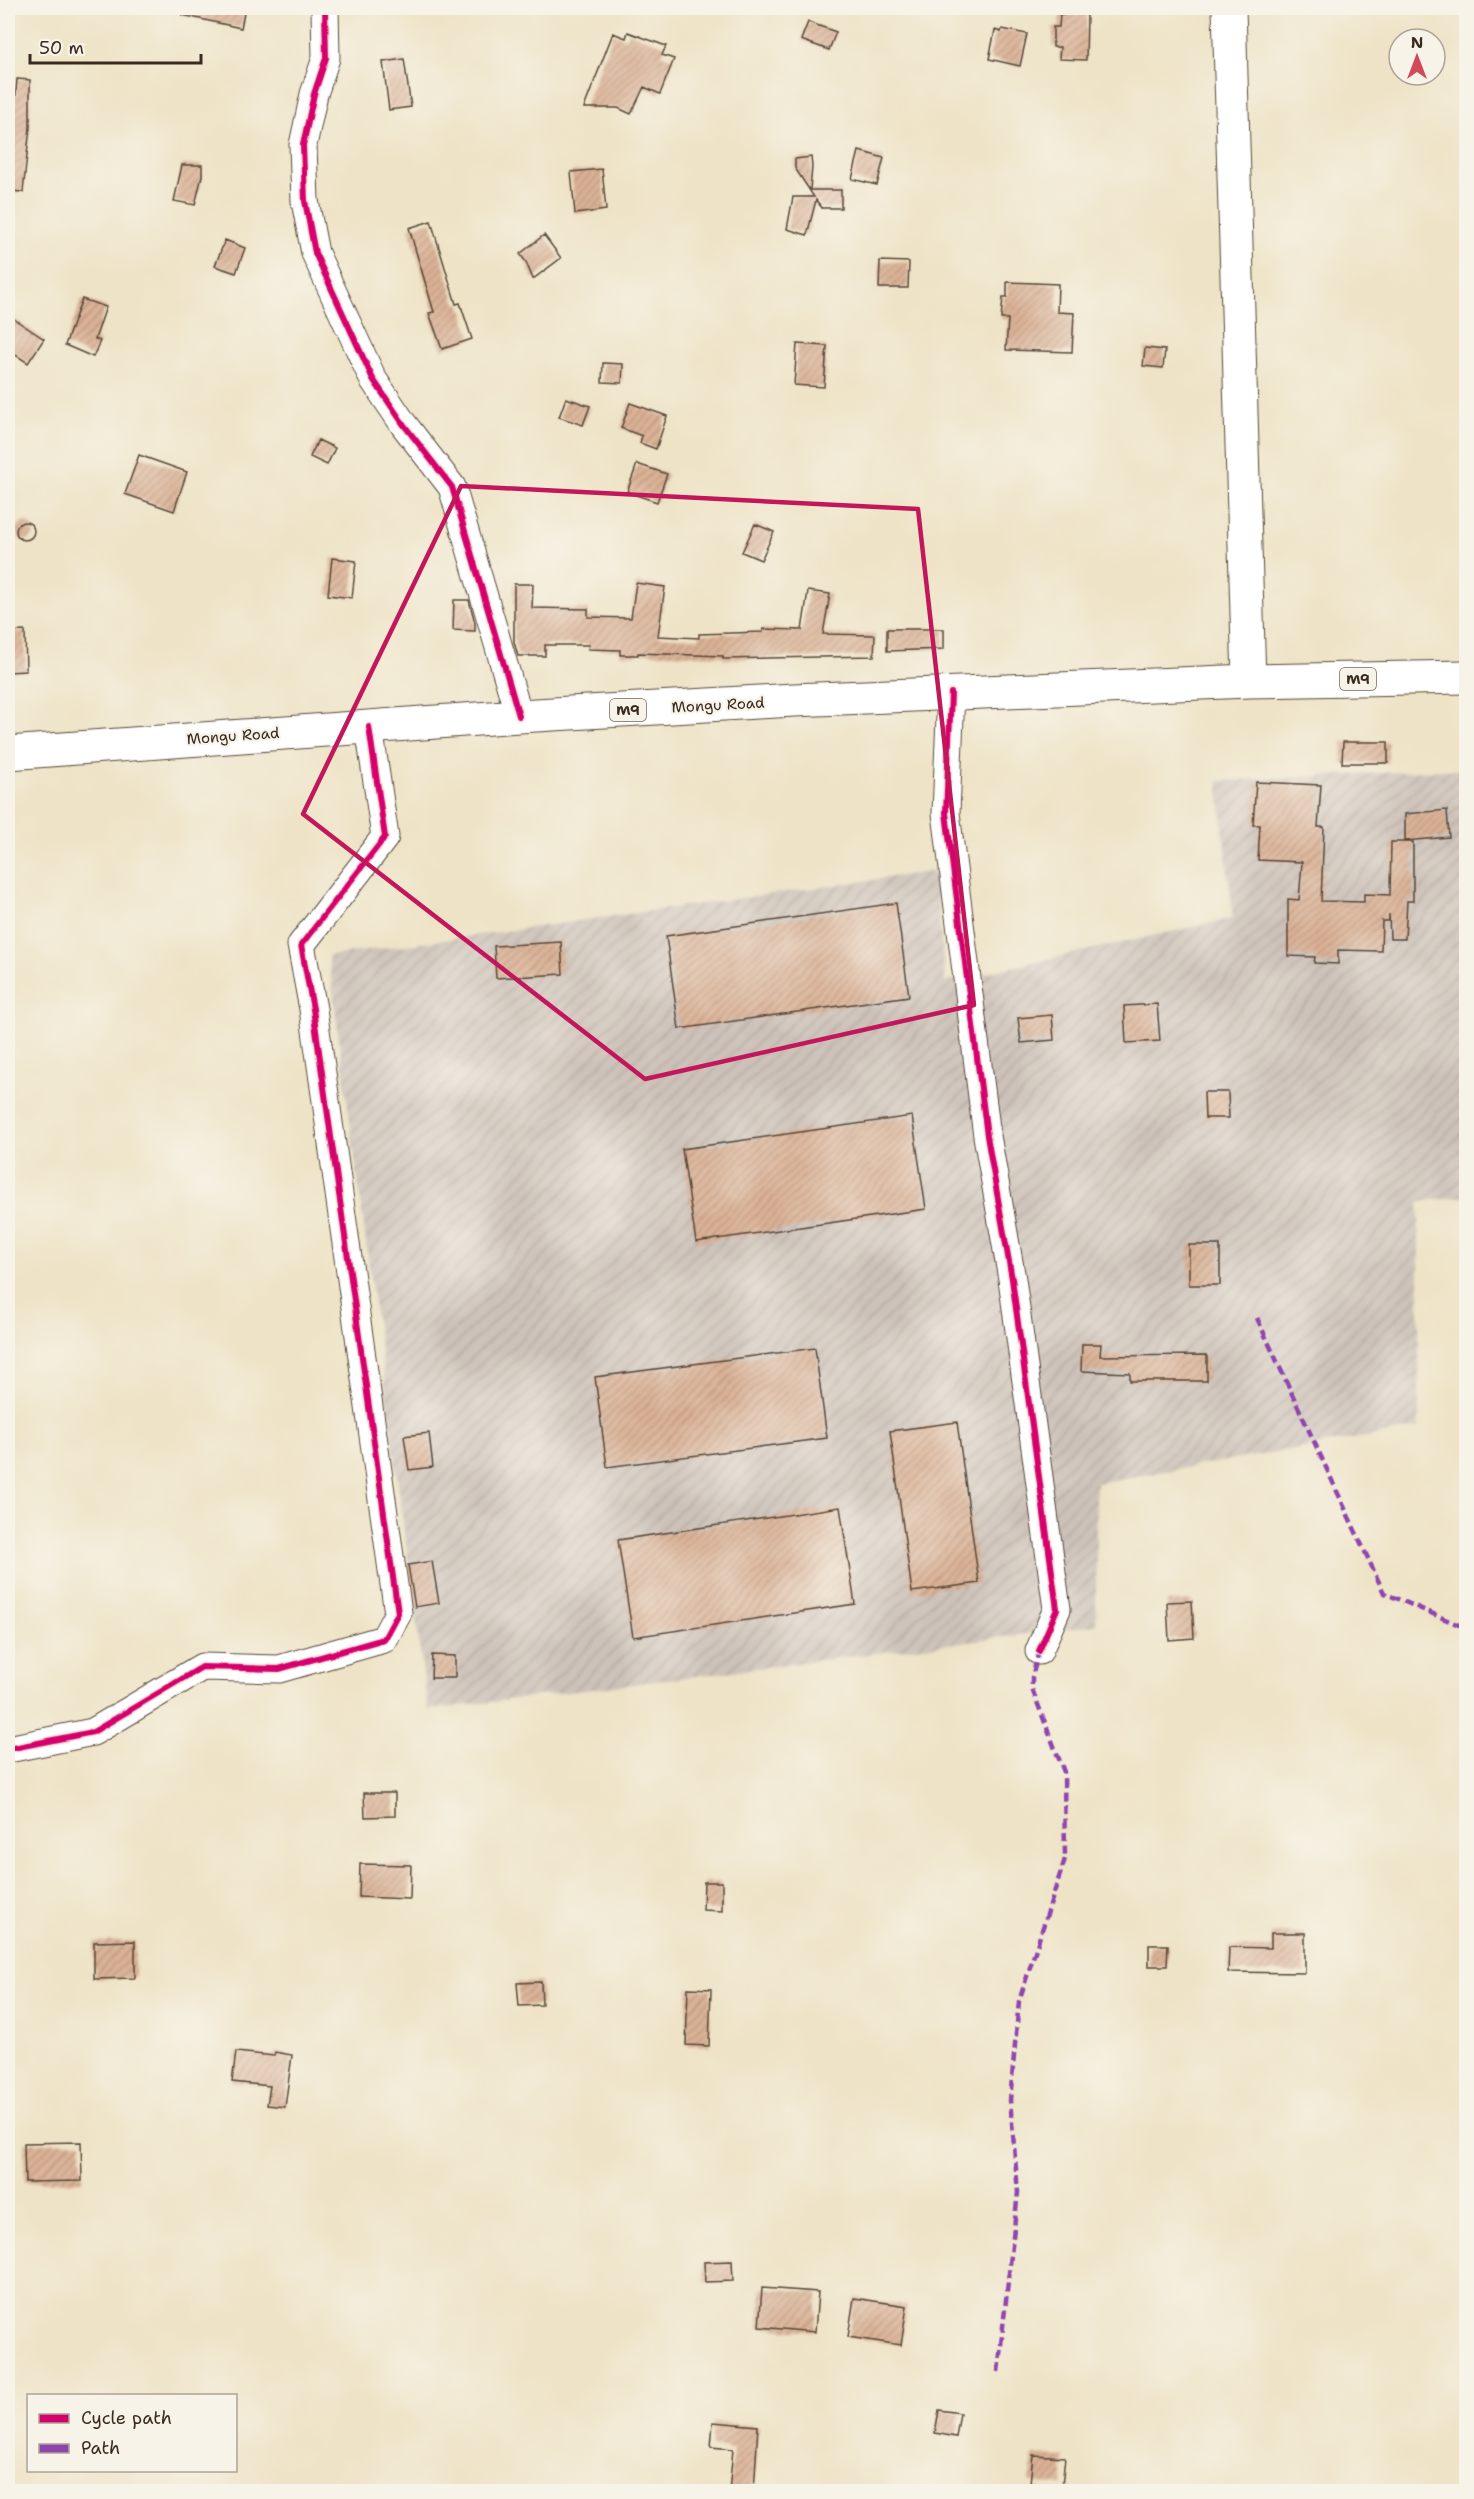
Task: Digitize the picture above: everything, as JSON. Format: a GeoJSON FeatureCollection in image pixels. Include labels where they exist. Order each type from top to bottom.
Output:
{"type":"FeatureCollection","features":[{"type":"Feature","properties":{"kind":"main road"},"geometry":{"type":"LineString","coordinates":[[1230,8],[1249,681]]}},
{"type":"Feature","properties":{"kind":"main road","name":"M9"},"geometry":{"type":"LineString","coordinates":[[1249,681],[1467,677]]}},
{"type":"Feature","properties":{"kind":"main road","name":"Mongu Road"},"geometry":{"type":"LineString","coordinates":[[8,753],[519,716],[951,693],[1249,681]]}},
{"type":"Feature","properties":{"kind":"street"},"geometry":{"type":"LineString","coordinates":[[326,8],[326,58],[314,94],[303,145],[305,201],[315,253],[373,378],[404,425],[452,487],[519,716]]}},
{"type":"Feature","properties":{"kind":"street"},"geometry":{"type":"LineString","coordinates":[[951,693],[946,813],[987,1136],[1012,1279],[1057,1609],[1039,1651]]}},
{"type":"Feature","properties":{"kind":"street"},"geometry":{"type":"LineString","coordinates":[[8,1749],[93,1732],[202,1667],[279,1669],[384,1640],[398,1613],[313,1009],[301,945],[385,837],[369,727]]}},
{"type":"Feature","properties":{"kind":"highlighted area"},"geometry":{"type":"Polygon","coordinates":[[[461,486],[918,509],[974,1005],[645,1079],[303,814],[461,486]]]}},
{"type":"Feature","properties":{"kind":"shaded area"},"geometry":{"type":"Polygon","coordinates":[[[1466,769],[1466,1196],[1419,1202],[1419,1428],[1096,1483],[1096,1625],[428,1710],[328,956],[936,871],[945,982],[1233,918],[1218,781],[1466,769]]]}},
{"type":"Feature","properties":{"kind":"building"},"geometry":{"type":"Polygon","coordinates":[[[183,8],[245,8],[241,28],[182,15],[183,8]]]}},
{"type":"Feature","properties":{"kind":"building"},"geometry":{"type":"Polygon","coordinates":[[[1060,14],[1087,14],[1086,60],[1059,59],[1060,47],[1053,47],[1053,27],[1059,27],[1060,14]]]}},
{"type":"Feature","properties":{"kind":"building"},"geometry":{"type":"Polygon","coordinates":[[[808,22],[836,32],[829,50],[801,40],[808,22]]]}},
{"type":"Feature","properties":{"kind":"building"},"geometry":{"type":"Polygon","coordinates":[[[1002,29],[1027,34],[1020,66],[989,59],[995,30],[1001,32],[1002,29]]]}},
{"type":"Feature","properties":{"kind":"building"},"geometry":{"type":"Polygon","coordinates":[[[628,32],[666,46],[662,55],[674,59],[660,94],[644,87],[631,114],[618,108],[584,108],[613,33],[626,38],[628,32]]]}},
{"type":"Feature","properties":{"kind":"building"},"geometry":{"type":"Polygon","coordinates":[[[404,59],[411,107],[389,110],[383,62],[404,59]]]}},
{"type":"Feature","properties":{"kind":"building"},"geometry":{"type":"Polygon","coordinates":[[[17,79],[30,80],[30,127],[23,192],[8,191],[17,79]]]}},
{"type":"Feature","properties":{"kind":"building"},"geometry":{"type":"Polygon","coordinates":[[[859,151],[884,158],[877,185],[852,179],[859,151]]]}},
{"type":"Feature","properties":{"kind":"building"},"geometry":{"type":"Polygon","coordinates":[[[811,157],[810,190],[841,190],[841,208],[822,208],[816,200],[807,235],[787,229],[793,197],[814,197],[795,168],[795,159],[811,157]]]}},
{"type":"Feature","properties":{"kind":"building"},"geometry":{"type":"Polygon","coordinates":[[[182,165],[202,165],[202,176],[195,205],[174,201],[182,165]]]}},
{"type":"Feature","properties":{"kind":"building"},"geometry":{"type":"Polygon","coordinates":[[[602,169],[606,210],[575,214],[571,172],[602,169]]]}},
{"type":"Feature","properties":{"kind":"building"},"geometry":{"type":"Polygon","coordinates":[[[431,221],[456,304],[460,303],[472,339],[442,349],[429,313],[434,312],[409,228],[431,221]]]}},
{"type":"Feature","properties":{"kind":"building"},"geometry":{"type":"Polygon","coordinates":[[[544,235],[561,258],[533,279],[520,254],[544,235]]]}},
{"type":"Feature","properties":{"kind":"building"},"geometry":{"type":"Polygon","coordinates":[[[225,240],[245,248],[236,273],[215,266],[225,240]]]}},
{"type":"Feature","properties":{"kind":"building"},"geometry":{"type":"Polygon","coordinates":[[[880,261],[909,262],[908,288],[879,288],[880,261]]]}},
{"type":"Feature","properties":{"kind":"building"},"geometry":{"type":"Polygon","coordinates":[[[1007,282],[1058,284],[1057,312],[1074,313],[1072,352],[1006,350],[1008,319],[1001,319],[1003,297],[1007,297],[1007,282]]]}},
{"type":"Feature","properties":{"kind":"building"},"geometry":{"type":"Polygon","coordinates":[[[82,299],[106,307],[95,339],[100,341],[93,357],[65,345],[82,299]]]}},
{"type":"Feature","properties":{"kind":"building"},"geometry":{"type":"Polygon","coordinates":[[[8,315],[44,339],[28,363],[8,350],[8,315]]]}},
{"type":"Feature","properties":{"kind":"building"},"geometry":{"type":"Polygon","coordinates":[[[797,344],[827,346],[824,387],[794,385],[797,344]]]}},
{"type":"Feature","properties":{"kind":"building"},"geometry":{"type":"Polygon","coordinates":[[[1145,348],[1165,350],[1163,368],[1143,366],[1145,348]]]}},
{"type":"Feature","properties":{"kind":"building"},"geometry":{"type":"Polygon","coordinates":[[[603,363],[623,364],[622,383],[602,382],[603,363]]]}},
{"type":"Feature","properties":{"kind":"building"},"geometry":{"type":"Polygon","coordinates":[[[566,398],[590,406],[583,425],[559,417],[566,398]]]}},
{"type":"Feature","properties":{"kind":"building"},"geometry":{"type":"Polygon","coordinates":[[[630,403],[667,416],[656,449],[640,443],[642,436],[621,428],[630,403]]]}},
{"type":"Feature","properties":{"kind":"building"},"geometry":{"type":"Polygon","coordinates":[[[318,440],[335,448],[327,465],[310,457],[318,440]]]}},
{"type":"Feature","properties":{"kind":"building"},"geometry":{"type":"Polygon","coordinates":[[[139,455],[187,472],[174,511],[125,494],[139,455]]]}},
{"type":"Feature","properties":{"kind":"building"},"geometry":{"type":"Polygon","coordinates":[[[637,464],[667,474],[657,502],[627,492],[637,464]]]}},
{"type":"Feature","properties":{"kind":"building"},"geometry":{"type":"Polygon","coordinates":[[[21,522],[29,522],[34,527],[32,538],[21,540],[16,535],[16,527],[21,522]]]}},
{"type":"Feature","properties":{"kind":"building"},"geometry":{"type":"Polygon","coordinates":[[[755,524],[774,532],[761,560],[742,552],[755,524]]]}},
{"type":"Feature","properties":{"kind":"building"},"geometry":{"type":"Polygon","coordinates":[[[332,558],[356,561],[352,598],[328,595],[332,558]]]}},
{"type":"Feature","properties":{"kind":"building"},"geometry":{"type":"Polygon","coordinates":[[[636,583],[665,587],[658,636],[699,638],[699,634],[763,632],[763,629],[802,630],[808,591],[830,594],[823,634],[875,635],[874,656],[723,659],[723,656],[638,653],[638,655],[620,655],[620,650],[588,649],[589,645],[545,645],[545,656],[518,656],[514,642],[514,584],[533,584],[532,608],[588,609],[588,617],[631,618],[636,583]]]}},
{"type":"Feature","properties":{"kind":"building"},"geometry":{"type":"Polygon","coordinates":[[[454,600],[469,600],[475,631],[453,630],[454,600]]]}},
{"type":"Feature","properties":{"kind":"building"},"geometry":{"type":"Polygon","coordinates":[[[887,629],[944,629],[944,649],[887,651],[887,629]]]}},
{"type":"Feature","properties":{"kind":"building"},"geometry":{"type":"Polygon","coordinates":[[[25,631],[26,671],[8,672],[8,632],[25,631]]]}},
{"type":"Feature","properties":{"kind":"building"},"geometry":{"type":"Polygon","coordinates":[[[1343,742],[1388,742],[1388,763],[1342,763],[1343,742]]]}},
{"type":"Feature","properties":{"kind":"building"},"geometry":{"type":"Polygon","coordinates":[[[1256,782],[1321,785],[1318,827],[1324,827],[1321,901],[1364,902],[1364,894],[1390,895],[1391,842],[1413,842],[1413,901],[1407,901],[1405,939],[1390,939],[1389,914],[1389,921],[1382,921],[1381,951],[1338,950],[1338,964],[1314,963],[1315,957],[1288,956],[1288,899],[1299,900],[1302,862],[1258,860],[1260,825],[1253,825],[1256,782]]]}},
{"type":"Feature","properties":{"kind":"building"},"geometry":{"type":"Polygon","coordinates":[[[1447,810],[1449,837],[1405,841],[1405,814],[1447,810]]]}},
{"type":"Feature","properties":{"kind":"building"},"geometry":{"type":"Polygon","coordinates":[[[896,903],[909,996],[679,1029],[666,936],[896,903]]]}},
{"type":"Feature","properties":{"kind":"building"},"geometry":{"type":"Polygon","coordinates":[[[561,942],[563,974],[496,978],[494,946],[561,942]]]}},
{"type":"Feature","properties":{"kind":"building"},"geometry":{"type":"Polygon","coordinates":[[[1157,1004],[1160,1041],[1126,1043],[1124,1006],[1157,1004]]]}},
{"type":"Feature","properties":{"kind":"building"},"geometry":{"type":"Polygon","coordinates":[[[1052,1015],[1054,1040],[1021,1043],[1018,1018],[1052,1015]]]}},
{"type":"Feature","properties":{"kind":"building"},"geometry":{"type":"Polygon","coordinates":[[[1204,1092],[1228,1092],[1229,1118],[1205,1118],[1204,1092]]]}},
{"type":"Feature","properties":{"kind":"building"},"geometry":{"type":"Polygon","coordinates":[[[912,1116],[926,1209],[696,1242],[682,1149],[912,1116]]]}},
{"type":"Feature","properties":{"kind":"building"},"geometry":{"type":"Polygon","coordinates":[[[1189,1245],[1220,1245],[1220,1285],[1189,1285],[1189,1245]]]}},
{"type":"Feature","properties":{"kind":"building"},"geometry":{"type":"Polygon","coordinates":[[[1082,1344],[1101,1344],[1100,1356],[1207,1355],[1207,1381],[1130,1381],[1130,1373],[1081,1371],[1082,1344]]]}},
{"type":"Feature","properties":{"kind":"building"},"geometry":{"type":"Polygon","coordinates":[[[815,1348],[827,1438],[607,1467],[595,1377],[815,1348]]]}},
{"type":"Feature","properties":{"kind":"building"},"geometry":{"type":"Polygon","coordinates":[[[957,1422],[979,1583],[912,1592],[890,1431],[957,1422]]]}},
{"type":"Feature","properties":{"kind":"building"},"geometry":{"type":"Polygon","coordinates":[[[429,1433],[433,1467],[409,1470],[404,1436],[429,1433]]]}},
{"type":"Feature","properties":{"kind":"building"},"geometry":{"type":"Polygon","coordinates":[[[840,1507],[855,1604],[633,1637],[618,1540],[840,1507]]]}},
{"type":"Feature","properties":{"kind":"building"},"geometry":{"type":"Polygon","coordinates":[[[432,1561],[439,1603],[415,1607],[408,1565],[432,1561]]]}},
{"type":"Feature","properties":{"kind":"building"},"geometry":{"type":"Polygon","coordinates":[[[1192,1601],[1194,1638],[1169,1640],[1167,1602],[1192,1601]]]}},
{"type":"Feature","properties":{"kind":"building"},"geometry":{"type":"Polygon","coordinates":[[[432,1655],[455,1656],[455,1678],[431,1678],[432,1655]]]}},
{"type":"Feature","properties":{"kind":"building"},"geometry":{"type":"Polygon","coordinates":[[[364,1793],[395,1793],[395,1816],[365,1817],[364,1793]]]}},
{"type":"Feature","properties":{"kind":"building"},"geometry":{"type":"Polygon","coordinates":[[[360,1864],[411,1865],[410,1899],[359,1897],[360,1864]]]}},
{"type":"Feature","properties":{"kind":"building"},"geometry":{"type":"Polygon","coordinates":[[[704,1882],[722,1882],[722,1911],[703,1910],[704,1882]]]}},
{"type":"Feature","properties":{"kind":"building"},"geometry":{"type":"Polygon","coordinates":[[[1271,1933],[1305,1933],[1305,1973],[1228,1972],[1229,1947],[1271,1948],[1271,1933]]]}},
{"type":"Feature","properties":{"kind":"building"},"geometry":{"type":"Polygon","coordinates":[[[135,1941],[135,1978],[94,1979],[94,1942],[135,1941]]]}},
{"type":"Feature","properties":{"kind":"building"},"geometry":{"type":"Polygon","coordinates":[[[1149,1945],[1168,1945],[1167,1966],[1149,1966],[1149,1945]]]}},
{"type":"Feature","properties":{"kind":"building"},"geometry":{"type":"Polygon","coordinates":[[[541,1982],[542,2005],[519,2006],[517,1983],[541,1982]]]}},
{"type":"Feature","properties":{"kind":"building"},"geometry":{"type":"Polygon","coordinates":[[[688,1988],[711,1989],[709,2046],[686,2045],[688,1988]]]}},
{"type":"Feature","properties":{"kind":"building"},"geometry":{"type":"Polygon","coordinates":[[[236,2052],[274,2056],[275,2052],[292,2055],[285,2107],[267,2105],[270,2086],[232,2082],[236,2052]]]}},
{"type":"Feature","properties":{"kind":"building"},"geometry":{"type":"Polygon","coordinates":[[[81,2142],[82,2181],[25,2182],[24,2143],[81,2142]]]}},
{"type":"Feature","properties":{"kind":"building"},"geometry":{"type":"Polygon","coordinates":[[[732,2261],[733,2281],[705,2282],[704,2262],[732,2261]]]}},
{"type":"Feature","properties":{"kind":"building"},"geometry":{"type":"Polygon","coordinates":[[[762,2288],[818,2292],[815,2332],[759,2327],[762,2288]]]}},
{"type":"Feature","properties":{"kind":"building"},"geometry":{"type":"Polygon","coordinates":[[[854,2298],[907,2306],[901,2345],[848,2337],[854,2298]]]}},
{"type":"Feature","properties":{"kind":"building"},"geometry":{"type":"Polygon","coordinates":[[[939,2410],[960,2413],[956,2437],[935,2433],[939,2410]]]}},
{"type":"Feature","properties":{"kind":"building"},"geometry":{"type":"Polygon","coordinates":[[[713,2422],[758,2426],[754,2492],[729,2492],[733,2449],[711,2447],[713,2422]]]}},
{"type":"Feature","properties":{"kind":"building"},"geometry":{"type":"Polygon","coordinates":[[[1033,2455],[1065,2457],[1062,2486],[1030,2483],[1033,2455]]]}},
{"type":"Feature","properties":{"kind":"marked path"},"geometry":{"type":"LineString","coordinates":[[1257,1318],[1384,1593],[1466,1628]]}},
{"type":"Feature","properties":{"kind":"marked path"},"geometry":{"type":"LineString","coordinates":[[998,2372],[1018,2192],[1010,2100],[1019,2001],[1065,1859],[1064,1772],[1032,1689],[1032,1677],[1039,1651]]}},
{"type":"Feature","properties":{"kind":"cycle path"},"geometry":{"type":"LineString","coordinates":[[325,8],[326,58],[314,94],[303,145],[305,201],[315,253],[373,379],[404,425],[452,487],[519,716]]}},
{"type":"Feature","properties":{"kind":"cycle path"},"geometry":{"type":"LineString","coordinates":[[951,693],[946,813],[987,1136],[1012,1279],[1057,1609],[1039,1651]]}},
{"type":"Feature","properties":{"kind":"cycle path"},"geometry":{"type":"LineString","coordinates":[[8,1749],[93,1732],[202,1667],[279,1669],[384,1639],[398,1613],[313,1009],[301,945],[385,837],[369,727]]}}]}
